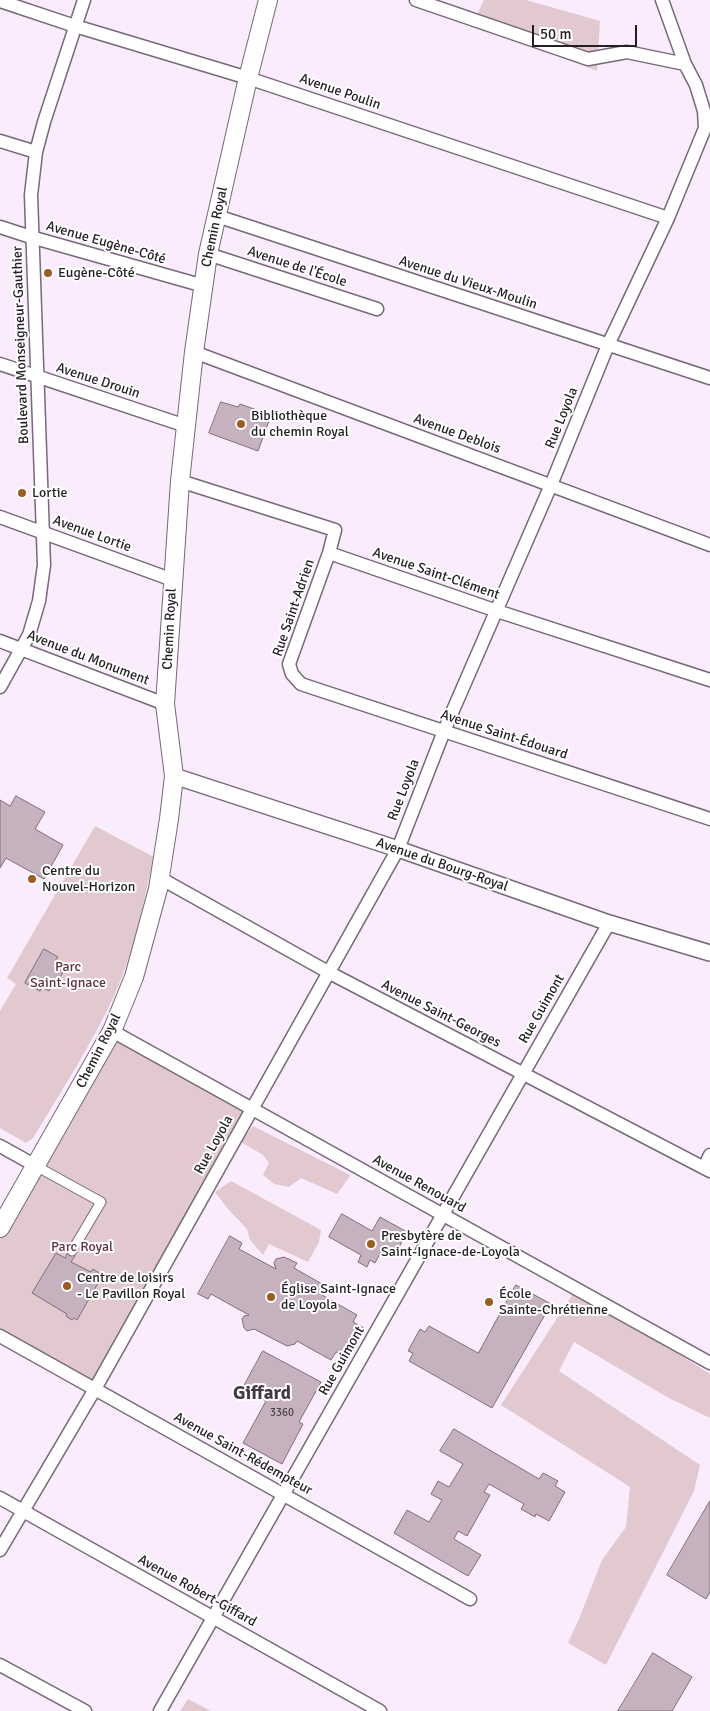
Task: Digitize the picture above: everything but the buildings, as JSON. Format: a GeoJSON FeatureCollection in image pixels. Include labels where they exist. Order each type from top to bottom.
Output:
{"type":"FeatureCollection","features":[{"type":"Feature","properties":{"kind":"main road","name":"Chemin Royal"},"geometry":{"type":"LineString","coordinates":[[0,1228],[112,1031],[134,977],[160,878],[174,776],[166,704],[180,481],[194,352],[208,254],[248,78],[268,0]]}},
{"type":"Feature","properties":{"kind":"street","name":"Boulevard Monseigneur-Gauthier"},"geometry":{"type":"LineString","coordinates":[[0,687],[29,636],[40,601],[44,565],[44,533],[36,376],[31,195],[36,152],[44,122],[84,0]]}},
{"type":"Feature","properties":{"kind":"street"},"geometry":{"type":"LineString","coordinates":[[416,0],[588,59],[627,52],[685,64]]}},
{"type":"Feature","properties":{"kind":"street","name":"Rue Loyola"},"geometry":{"type":"LineString","coordinates":[[0,1550],[95,1389],[398,849],[444,731],[551,485],[608,345],[668,218],[705,128],[704,111],[696,85],[685,64],[662,0]]}},
{"type":"Feature","properties":{"kind":"street","name":"Avenue Poulin"},"geometry":{"type":"LineString","coordinates":[[0,1],[75,26],[248,78],[668,218]]}},
{"type":"Feature","properties":{"kind":"street"},"geometry":{"type":"LineString","coordinates":[[0,141],[36,152]]}},
{"type":"Feature","properties":{"kind":"street","name":"Avenue du Vieux-Moulin"},"geometry":{"type":"LineString","coordinates":[[217,216],[710,378]]}},
{"type":"Feature","properties":{"kind":"street","name":"Avenue Eugène-Côté"},"geometry":{"type":"LineString","coordinates":[[0,227],[204,286]]}},
{"type":"Feature","properties":{"kind":"street","name":"Avenue de l'École"},"geometry":{"type":"LineString","coordinates":[[208,254],[377,309]]}},
{"type":"Feature","properties":{"kind":"street","name":"Avenue Deblois"},"geometry":{"type":"LineString","coordinates":[[194,352],[710,545]]}},
{"type":"Feature","properties":{"kind":"street","name":"Avenue Drouin"},"geometry":{"type":"LineString","coordinates":[[0,364],[186,426]]}},
{"type":"Feature","properties":{"kind":"street"},"geometry":{"type":"LineString","coordinates":[[180,481],[335,530],[329,552]]}},
{"type":"Feature","properties":{"kind":"street","name":"Avenue Lortie"},"geometry":{"type":"LineString","coordinates":[[0,517],[173,580]]}},
{"type":"Feature","properties":{"kind":"street","name":"Avenue Saint-Clément"},"geometry":{"type":"LineString","coordinates":[[329,552],[497,611],[710,680]]}},
{"type":"Feature","properties":{"kind":"street","name":"Rue Saint-Adrien"},"geometry":{"type":"LineString","coordinates":[[292,674],[289,664],[329,552]]}},
{"type":"Feature","properties":{"kind":"street","name":"Avenue du Monument"},"geometry":{"type":"LineString","coordinates":[[0,641],[166,704]]}},
{"type":"Feature","properties":{"kind":"street","name":"Avenue Saint-Édouard"},"geometry":{"type":"LineString","coordinates":[[292,674],[301,684],[710,818]]}},
{"type":"Feature","properties":{"kind":"street","name":"Avenue du Bourg-Royal"},"geometry":{"type":"LineString","coordinates":[[174,776],[398,849],[609,922],[710,953]]}},
{"type":"Feature","properties":{"kind":"street","name":"Avenue Saint-Georges"},"geometry":{"type":"LineString","coordinates":[[160,878],[328,972],[707,1170]]}},
{"type":"Feature","properties":{"kind":"street","name":"Rue Guimont"},"geometry":{"type":"LineString","coordinates":[[160,1711],[609,922]]}},
{"type":"Feature","properties":{"kind":"street","name":"Avenue Renouard"},"geometry":{"type":"LineString","coordinates":[[112,1031],[710,1363]]}},
{"type":"Feature","properties":{"kind":"street"},"geometry":{"type":"LineString","coordinates":[[0,1146],[101,1202],[72,1251]]}},
{"type":"Feature","properties":{"kind":"street"},"geometry":{"type":"LineString","coordinates":[[707,1170],[710,1155]]}},
{"type":"Feature","properties":{"kind":"street","name":"Avenue Saint-Rédempteur"},"geometry":{"type":"LineString","coordinates":[[0,1336],[470,1599]]}},
{"type":"Feature","properties":{"kind":"street","name":"Avenue Robert-Giffard"},"geometry":{"type":"LineString","coordinates":[[0,1498],[380,1711]]}},
{"type":"Feature","properties":{"kind":"street"},"geometry":{"type":"LineString","coordinates":[[0,1665],[85,1711]]}},
{"type":"Feature","properties":{"kind":"green space"},"geometry":{"type":"Polygon","coordinates":[[[484,0],[526,0],[600,21],[597,71],[473,24],[484,0]]]}},
{"type":"Feature","properties":{"kind":"green space","name":"Parc Saint-Ignace"},"geometry":{"type":"Polygon","coordinates":[[[95,826],[154,857],[133,945],[114,996],[65,1086],[33,1138],[26,1143],[0,1128],[0,1011],[16,984],[7,978],[95,826]]]}},
{"type":"Feature","properties":{"kind":"green space","name":"Parc Royal"},"geometry":{"type":"Polygon","coordinates":[[[112,1031],[252,1109],[95,1389],[0,1336],[0,1228],[112,1031]]]}},
{"type":"Feature","properties":{"kind":"green space"},"geometry":{"type":"Polygon","coordinates":[[[253,1126],[350,1176],[337,1194],[301,1178],[289,1187],[274,1184],[263,1175],[269,1163],[263,1155],[241,1142],[253,1126]]]}},
{"type":"Feature","properties":{"kind":"green space"},"geometry":{"type":"Polygon","coordinates":[[[231,1181],[321,1230],[319,1242],[308,1262],[269,1244],[263,1255],[250,1240],[247,1229],[215,1192],[231,1181]]]}},
{"type":"Feature","properties":{"kind":"green space"},"geometry":{"type":"Polygon","coordinates":[[[576,1289],[710,1374],[710,1418],[667,1397],[574,1342],[559,1371],[700,1465],[694,1491],[606,1665],[568,1643],[602,1560],[626,1527],[630,1487],[501,1405],[576,1289]]]}},
{"type":"Feature","properties":{"kind":"green space"},"geometry":{"type":"Polygon","coordinates":[[[188,1699],[211,1711],[180,1711],[188,1699]]]}},
{"type":"Feature","properties":{"kind":"place","name":"Eugène-Côté"},"geometry":{"type":"Point","coordinates":[48,273]}},
{"type":"Feature","properties":{"kind":"place","name":"Bibliothèque du chemin Royal"},"geometry":{"type":"Point","coordinates":[241,424]}},
{"type":"Feature","properties":{"kind":"place","name":"Lortie"},"geometry":{"type":"Point","coordinates":[22,493]}},
{"type":"Feature","properties":{"kind":"place","name":"Centre du Nouvel-Horizon"},"geometry":{"type":"Point","coordinates":[32,879]}},
{"type":"Feature","properties":{"kind":"place","name":"Presbytère de Saint-Ignace-de-Loyola"},"geometry":{"type":"Point","coordinates":[371,1244]}},
{"type":"Feature","properties":{"kind":"place","name":"Centre de loisirs - Le Pavillon Royal"},"geometry":{"type":"Point","coordinates":[67,1286]}},
{"type":"Feature","properties":{"kind":"place","name":"Église Saint-Ignace de Loyola"},"geometry":{"type":"Point","coordinates":[271,1297]}},
{"type":"Feature","properties":{"kind":"place","name":"École Sainte-Chrétienne"},"geometry":{"type":"Point","coordinates":[489,1302]}},
{"type":"Feature","properties":{"kind":"district","name":"Giffard"},"geometry":{"type":"Point","coordinates":[262,1394]}}]}
